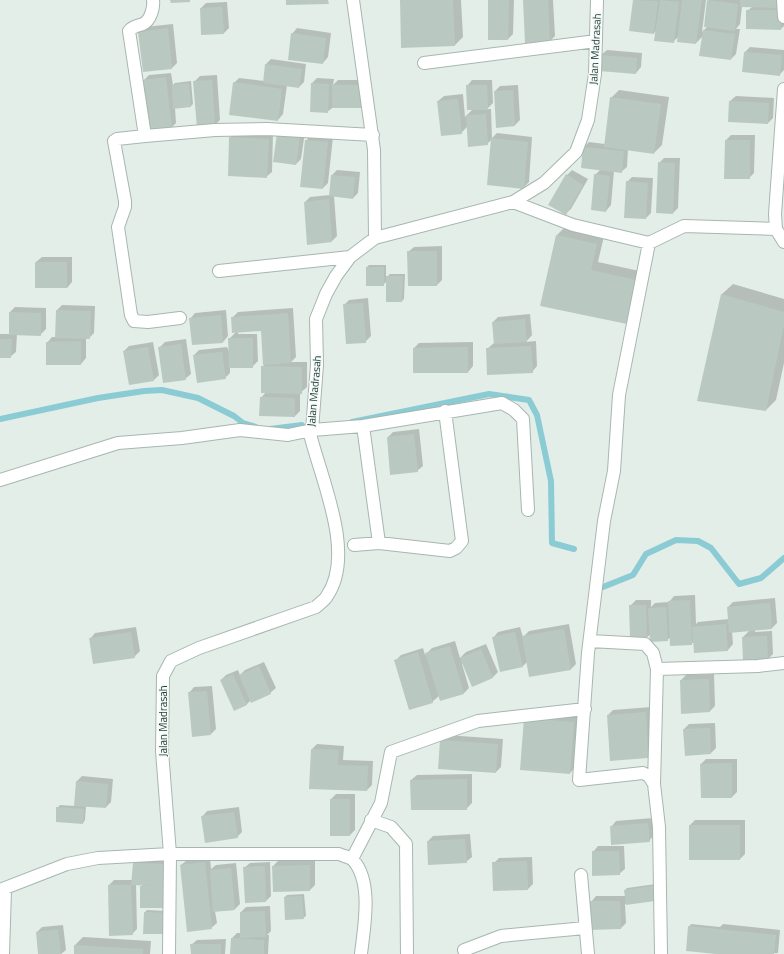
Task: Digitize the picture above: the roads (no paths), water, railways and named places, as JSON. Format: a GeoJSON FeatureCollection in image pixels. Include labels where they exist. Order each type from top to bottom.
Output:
{"type":"FeatureCollection","features":[{"type":"Feature","properties":{"kind":"street"},"geometry":{"type":"LineString","coordinates":[[145,136],[129,31],[148,20],[154,0]]}},
{"type":"Feature","properties":{"kind":"street"},"geometry":{"type":"LineString","coordinates":[[353,0],[373,134],[375,238]]}},
{"type":"Feature","properties":{"kind":"street","name":"Jalan Madrasah"},"geometry":{"type":"LineString","coordinates":[[169,954],[170,854],[162,751],[163,676],[171,661],[199,648],[316,607],[327,596],[336,577],[338,561],[337,527],[310,434],[312,430],[317,365],[316,319],[326,294],[350,257],[375,238],[513,202],[544,182],[576,152],[588,120],[595,74],[597,0]]}},
{"type":"Feature","properties":{"kind":"street"},"geometry":{"type":"LineString","coordinates":[[783,0],[784,17]]}},
{"type":"Feature","properties":{"kind":"street"},"geometry":{"type":"LineString","coordinates":[[424,62],[596,41]]}},
{"type":"Feature","properties":{"kind":"street"},"geometry":{"type":"LineString","coordinates":[[784,90],[776,191],[776,229],[784,242]]}},
{"type":"Feature","properties":{"kind":"street"},"geometry":{"type":"LineString","coordinates":[[180,318],[139,322],[134,321],[131,315],[118,227],[125,207],[125,201],[114,141],[117,139],[215,130],[267,129],[373,134]]}},
{"type":"Feature","properties":{"kind":"street"},"geometry":{"type":"LineString","coordinates":[[513,202],[573,225],[649,243],[684,226],[776,229]]}},
{"type":"Feature","properties":{"kind":"street"},"geometry":{"type":"LineString","coordinates":[[649,243],[619,395],[614,471],[604,521],[590,641],[579,780],[643,773],[649,776],[654,784]]}},
{"type":"Feature","properties":{"kind":"street"},"geometry":{"type":"LineString","coordinates":[[219,271],[350,257]]}},
{"type":"Feature","properties":{"kind":"street"},"geometry":{"type":"LineString","coordinates":[[0,480],[118,443],[182,438],[240,430],[288,435],[312,430],[363,426],[502,403],[514,410],[522,418],[528,510]]}},
{"type":"Feature","properties":{"kind":"street"},"geometry":{"type":"LineString","coordinates":[[354,545],[379,543],[450,551],[456,548],[462,541],[445,412]]}},
{"type":"Feature","properties":{"kind":"street"},"geometry":{"type":"LineString","coordinates":[[363,426],[379,543]]}},
{"type":"Feature","properties":{"kind":"street"},"geometry":{"type":"LineString","coordinates":[[590,641],[646,644],[653,653],[657,669],[654,784],[659,828],[661,954]]}},
{"type":"Feature","properties":{"kind":"street"},"geometry":{"type":"LineString","coordinates":[[657,669],[758,666],[784,663]]}},
{"type":"Feature","properties":{"kind":"street"},"geometry":{"type":"LineString","coordinates":[[352,859],[381,803],[391,752],[478,721],[585,709]]}},
{"type":"Feature","properties":{"kind":"street"},"geometry":{"type":"LineString","coordinates":[[371,820],[391,827],[406,844],[407,954]]}},
{"type":"Feature","properties":{"kind":"street"},"geometry":{"type":"LineString","coordinates":[[3,954],[2,890],[36,875],[67,864],[98,858],[170,854],[339,854],[352,859],[363,877],[365,893],[361,954]]}},
{"type":"Feature","properties":{"kind":"street"},"geometry":{"type":"LineString","coordinates":[[581,875],[588,954]]}},
{"type":"Feature","properties":{"kind":"street"},"geometry":{"type":"LineString","coordinates":[[464,950],[501,936],[585,928]]}},
{"type":"Feature","properties":{"kind":"waterway"},"geometry":{"type":"LineString","coordinates":[[0,419],[98,398],[144,391],[162,390],[198,398],[234,416],[243,423],[256,427]]}},
{"type":"Feature","properties":{"kind":"waterway"},"geometry":{"type":"LineString","coordinates":[[352,422],[489,394],[529,400],[537,415],[551,481],[552,543],[574,549]]}},
{"type":"Feature","properties":{"kind":"waterway"},"geometry":{"type":"LineString","coordinates":[[270,429],[302,425]]}},
{"type":"Feature","properties":{"kind":"waterway"},"geometry":{"type":"LineString","coordinates":[[603,587],[633,575],[646,554],[676,540],[698,541],[711,548],[739,584],[761,578],[784,558]]}}]}
